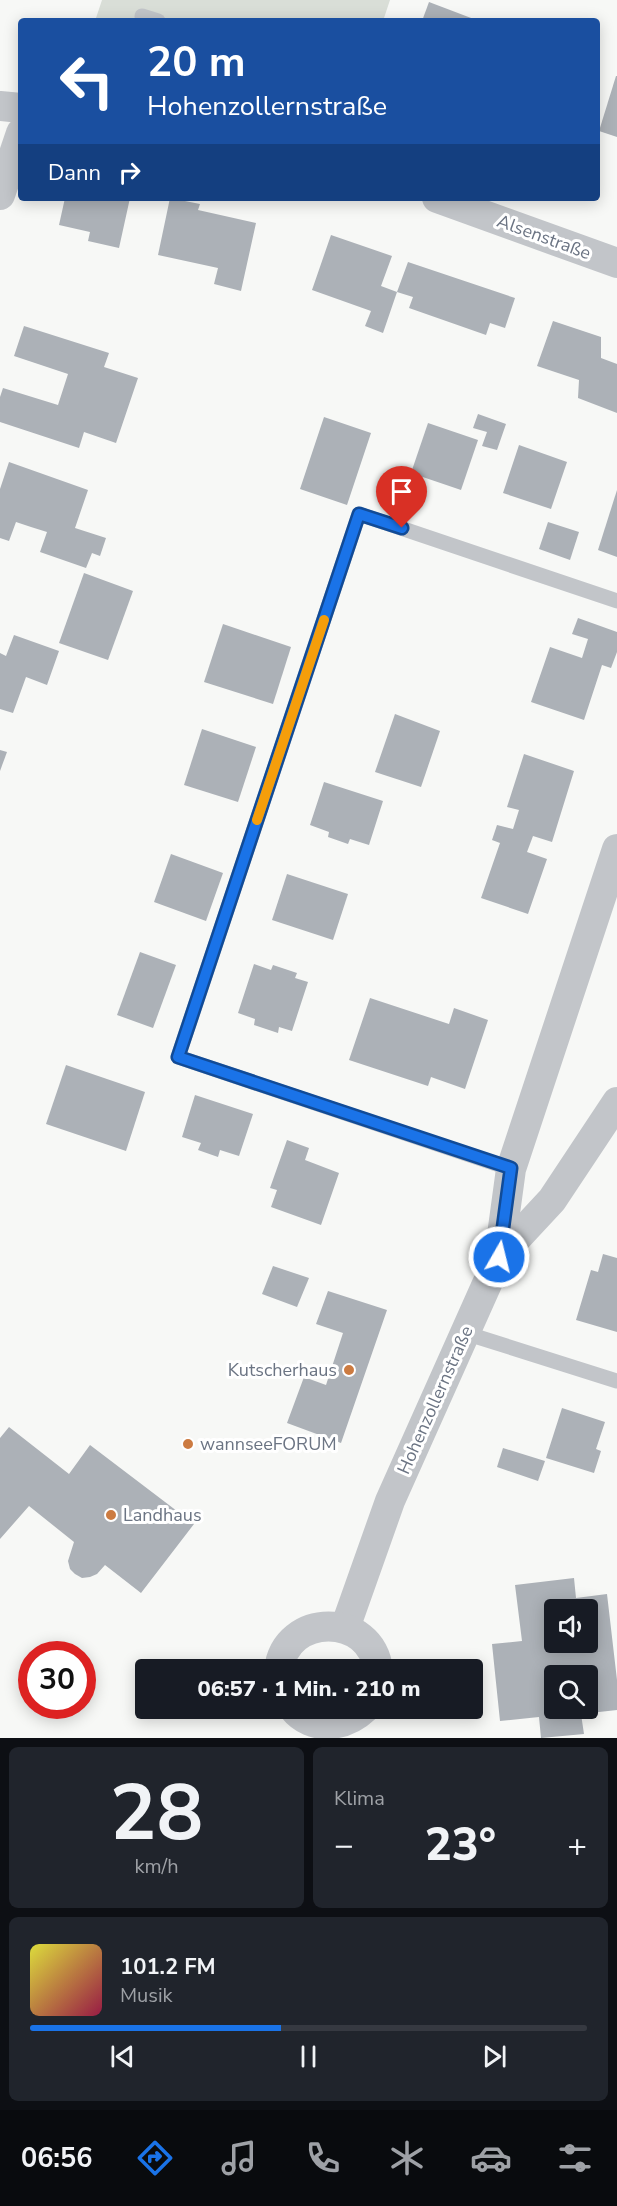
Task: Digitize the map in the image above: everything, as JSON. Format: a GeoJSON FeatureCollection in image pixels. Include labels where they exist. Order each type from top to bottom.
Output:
{"type":"FeatureCollection","features":[{"type":"Feature","properties":{"kind":"street"},"geometry":{"type":"LineString","coordinates":[[0,106],[18,108]]}},
{"type":"Feature","properties":{"kind":"street"},"geometry":{"type":"LineString","coordinates":[[0,195],[18,142]]}},
{"type":"Feature","properties":{"kind":"street","name":"Alsenstraße"},"geometry":{"type":"LineString","coordinates":[[444,201],[617,263]]}},
{"type":"Feature","properties":{"kind":"street","name":"Hohenzollernstraße"},"geometry":{"type":"LineString","coordinates":[[345,1628],[390,1501],[499,1257],[511,1168],[617,849]]}},
{"type":"Feature","properties":{"kind":"street"},"geometry":{"type":"LineString","coordinates":[[499,1257],[552,1200],[617,1102]]}},
{"type":"Feature","properties":{"kind":"street"},"geometry":{"type":"LineString","coordinates":[[282,1659],[285,1650],[296,1637],[312,1628],[328,1625],[345,1628],[359,1636],[370,1647],[376,1659]]}},
{"type":"Feature","properties":{"kind":"street"},"geometry":{"type":"LineString","coordinates":[[306,1719],[310,1722],[326,1725],[351,1719]]}},
{"type":"Feature","properties":{"kind":"lane"},"geometry":{"type":"LineString","coordinates":[[142,16],[148,18]]}},
{"type":"Feature","properties":{"kind":"lane"},"geometry":{"type":"LineString","coordinates":[[511,1168],[178,1057],[359,514],[617,601]]}},
{"type":"Feature","properties":{"kind":"lane"},"geometry":{"type":"LineString","coordinates":[[465,1333],[617,1381]]}},
{"type":"Feature","properties":{"kind":"shaded area"},"geometry":{"type":"Polygon","coordinates":[[[102,0],[390,0],[384,18],[96,18],[102,0]]]}},
{"type":"Feature","properties":{"kind":"building"},"geometry":{"type":"Polygon","coordinates":[[[429,2],[471,18],[423,18],[429,2]]]}},
{"type":"Feature","properties":{"kind":"building"},"geometry":{"type":"Polygon","coordinates":[[[617,76],[617,137],[600,131],[617,76]]]}},
{"type":"Feature","properties":{"kind":"building"},"geometry":{"type":"Polygon","coordinates":[[[64,201],[129,201],[119,248],[88,241],[90,232],[59,225],[64,201]]]}},
{"type":"Feature","properties":{"kind":"building"},"geometry":{"type":"Polygon","coordinates":[[[169,201],[200,204],[198,210],[256,223],[241,291],[214,284],[218,268],[158,255],[169,201]]]}},
{"type":"Feature","properties":{"kind":"building"},"geometry":{"type":"Polygon","coordinates":[[[331,235],[392,256],[381,286],[397,292],[383,333],[365,326],[371,311],[312,290],[331,235]]]}},
{"type":"Feature","properties":{"kind":"building"},"geometry":{"type":"Polygon","coordinates":[[[408,262],[515,298],[505,328],[490,323],[486,335],[409,308],[413,297],[397,292],[408,262]]]}},
{"type":"Feature","properties":{"kind":"building"},"geometry":{"type":"Polygon","coordinates":[[[553,321],[601,337],[601,358],[617,364],[617,413],[578,398],[579,380],[537,366],[553,321]]]}},
{"type":"Feature","properties":{"kind":"building"},"geometry":{"type":"Polygon","coordinates":[[[24,326],[109,353],[104,367],[138,378],[116,443],[84,432],[79,448],[0,422],[0,397],[3,388],[58,405],[68,374],[14,356],[24,326]]]}},
{"type":"Feature","properties":{"kind":"building"},"geometry":{"type":"Polygon","coordinates":[[[478,414],[506,424],[497,450],[482,446],[487,432],[473,428],[478,414]]]}},
{"type":"Feature","properties":{"kind":"building"},"geometry":{"type":"Polygon","coordinates":[[[324,417],[371,433],[347,505],[300,489],[324,417]]]}},
{"type":"Feature","properties":{"kind":"building"},"geometry":{"type":"Polygon","coordinates":[[[428,423],[478,440],[461,490],[411,473],[428,423]]]}},
{"type":"Feature","properties":{"kind":"building"},"geometry":{"type":"Polygon","coordinates":[[[519,445],[567,462],[551,509],[503,493],[519,445]]]}},
{"type":"Feature","properties":{"kind":"building"},"geometry":{"type":"Polygon","coordinates":[[[9,462],[88,490],[75,528],[106,538],[100,556],[92,553],[86,568],[40,552],[47,532],[16,522],[9,541],[0,538],[0,489],[9,462]]]}},
{"type":"Feature","properties":{"kind":"building"},"geometry":{"type":"Polygon","coordinates":[[[617,490],[617,557],[598,550],[617,490]]]}},
{"type":"Feature","properties":{"kind":"building"},"geometry":{"type":"Polygon","coordinates":[[[548,522],[579,532],[570,560],[539,549],[548,522]]]}},
{"type":"Feature","properties":{"kind":"building"},"geometry":{"type":"Polygon","coordinates":[[[84,573],[133,591],[108,660],[59,643],[84,573]]]}},
{"type":"Feature","properties":{"kind":"building"},"geometry":{"type":"Polygon","coordinates":[[[578,618],[617,632],[617,652],[611,668],[602,665],[584,720],[531,702],[550,647],[582,658],[588,639],[572,634],[578,618]]]}},
{"type":"Feature","properties":{"kind":"building"},"geometry":{"type":"Polygon","coordinates":[[[223,624],[291,647],[273,704],[204,682],[223,624]]]}},
{"type":"Feature","properties":{"kind":"building"},"geometry":{"type":"Polygon","coordinates":[[[14,635],[59,651],[47,685],[26,677],[13,713],[0,709],[0,653],[6,656],[14,635]]]}},
{"type":"Feature","properties":{"kind":"building"},"geometry":{"type":"Polygon","coordinates":[[[395,714],[440,731],[421,787],[375,772],[395,714]]]}},
{"type":"Feature","properties":{"kind":"building"},"geometry":{"type":"Polygon","coordinates":[[[202,729],[256,747],[238,802],[184,785],[202,729]]]}},
{"type":"Feature","properties":{"kind":"building"},"geometry":{"type":"Polygon","coordinates":[[[0,750],[7,752],[0,771],[0,750]]]}},
{"type":"Feature","properties":{"kind":"building"},"geometry":{"type":"Polygon","coordinates":[[[524,754],[574,771],[552,842],[533,836],[527,852],[547,859],[528,914],[481,898],[500,843],[492,840],[497,825],[513,829],[519,810],[507,807],[524,754]]]}},
{"type":"Feature","properties":{"kind":"building"},"geometry":{"type":"Polygon","coordinates":[[[324,782],[383,801],[369,845],[350,839],[348,844],[328,837],[329,832],[310,825],[324,782]]]}},
{"type":"Feature","properties":{"kind":"building"},"geometry":{"type":"Polygon","coordinates":[[[171,854],[223,873],[206,921],[154,902],[171,854]]]}},
{"type":"Feature","properties":{"kind":"building"},"geometry":{"type":"Polygon","coordinates":[[[287,874],[348,894],[333,940],[272,920],[287,874]]]}},
{"type":"Feature","properties":{"kind":"building"},"geometry":{"type":"Polygon","coordinates":[[[140,952],[176,965],[153,1028],[117,1015],[140,952]]]}},
{"type":"Feature","properties":{"kind":"building"},"geometry":{"type":"Polygon","coordinates":[[[254,964],[271,970],[273,965],[297,973],[295,978],[308,982],[292,1031],[279,1027],[278,1033],[254,1025],[255,1019],[238,1013],[254,964]]]}},
{"type":"Feature","properties":{"kind":"building"},"geometry":{"type":"Polygon","coordinates":[[[370,998],[449,1024],[454,1008],[488,1020],[465,1089],[431,1077],[428,1086],[349,1060],[370,998]]]}},
{"type":"Feature","properties":{"kind":"building"},"geometry":{"type":"Polygon","coordinates":[[[66,1065],[145,1092],[126,1151],[46,1124],[66,1065]]]}},
{"type":"Feature","properties":{"kind":"building"},"geometry":{"type":"Polygon","coordinates":[[[195,1095],[253,1114],[239,1156],[220,1150],[218,1157],[198,1150],[201,1143],[182,1137],[195,1095]]]}},
{"type":"Feature","properties":{"kind":"building"},"geometry":{"type":"Polygon","coordinates":[[[287,1140],[309,1148],[305,1160],[339,1173],[321,1225],[271,1207],[277,1190],[270,1188],[287,1140]]]}},
{"type":"Feature","properties":{"kind":"building"},"geometry":{"type":"Polygon","coordinates":[[[603,1254],[617,1258],[617,1332],[576,1320],[591,1270],[598,1272],[603,1254]]]}},
{"type":"Feature","properties":{"kind":"building"},"geometry":{"type":"Polygon","coordinates":[[[273,1266],[309,1278],[297,1307],[262,1294],[273,1266]]]}},
{"type":"Feature","properties":{"kind":"building","name":"Kutscherhaus"},"geometry":{"type":"Polygon","coordinates":[[[328,1291],[387,1310],[341,1443],[287,1423],[304,1377],[326,1385],[343,1333],[316,1324],[328,1291]]]}},
{"type":"Feature","properties":{"kind":"building"},"geometry":{"type":"Polygon","coordinates":[[[562,1408],[605,1422],[596,1449],[601,1451],[594,1473],[546,1458],[562,1408]]]}},
{"type":"Feature","properties":{"kind":"building","name":"Landhaus"},"geometry":{"type":"Polygon","coordinates":[[[9,1427],[69,1474],[90,1445],[194,1524],[141,1593],[105,1565],[97,1574],[90,1577],[82,1578],[75,1574],[70,1569],[68,1561],[74,1542],[29,1506],[0,1539],[0,1438],[9,1427]]]}},
{"type":"Feature","properties":{"kind":"building"},"geometry":{"type":"Polygon","coordinates":[[[503,1448],[545,1461],[538,1481],[497,1467],[503,1448]]]}},
{"type":"Feature","properties":{"kind":"building"},"geometry":{"type":"Polygon","coordinates":[[[574,1578],[576,1598],[607,1594],[617,1680],[617,1710],[598,1712],[598,1665],[544,1665],[544,1719],[582,1719],[584,1734],[541,1738],[539,1717],[500,1721],[492,1644],[522,1641],[515,1585],[574,1578]]]}},
{"type":"Feature","properties":{"kind":"slow traffic"},"geometry":{"type":"LineString","coordinates":[[257,820],[324,620]]}},
{"type":"Feature","properties":{"kind":"place","name":"Kutscherhaus"},"geometry":{"type":"Point","coordinates":[349,1370]}},
{"type":"Feature","properties":{"kind":"place","name":"wannseeFORUM"},"geometry":{"type":"Point","coordinates":[188,1444]}},
{"type":"Feature","properties":{"kind":"place","name":"Landhaus"},"geometry":{"type":"Point","coordinates":[111,1515]}},
{"type":"Feature","properties":{"kind":"route"},"geometry":{"type":"LineString","coordinates":[[402,528],[359,514],[178,1057],[511,1168],[499,1257]]}}]}
